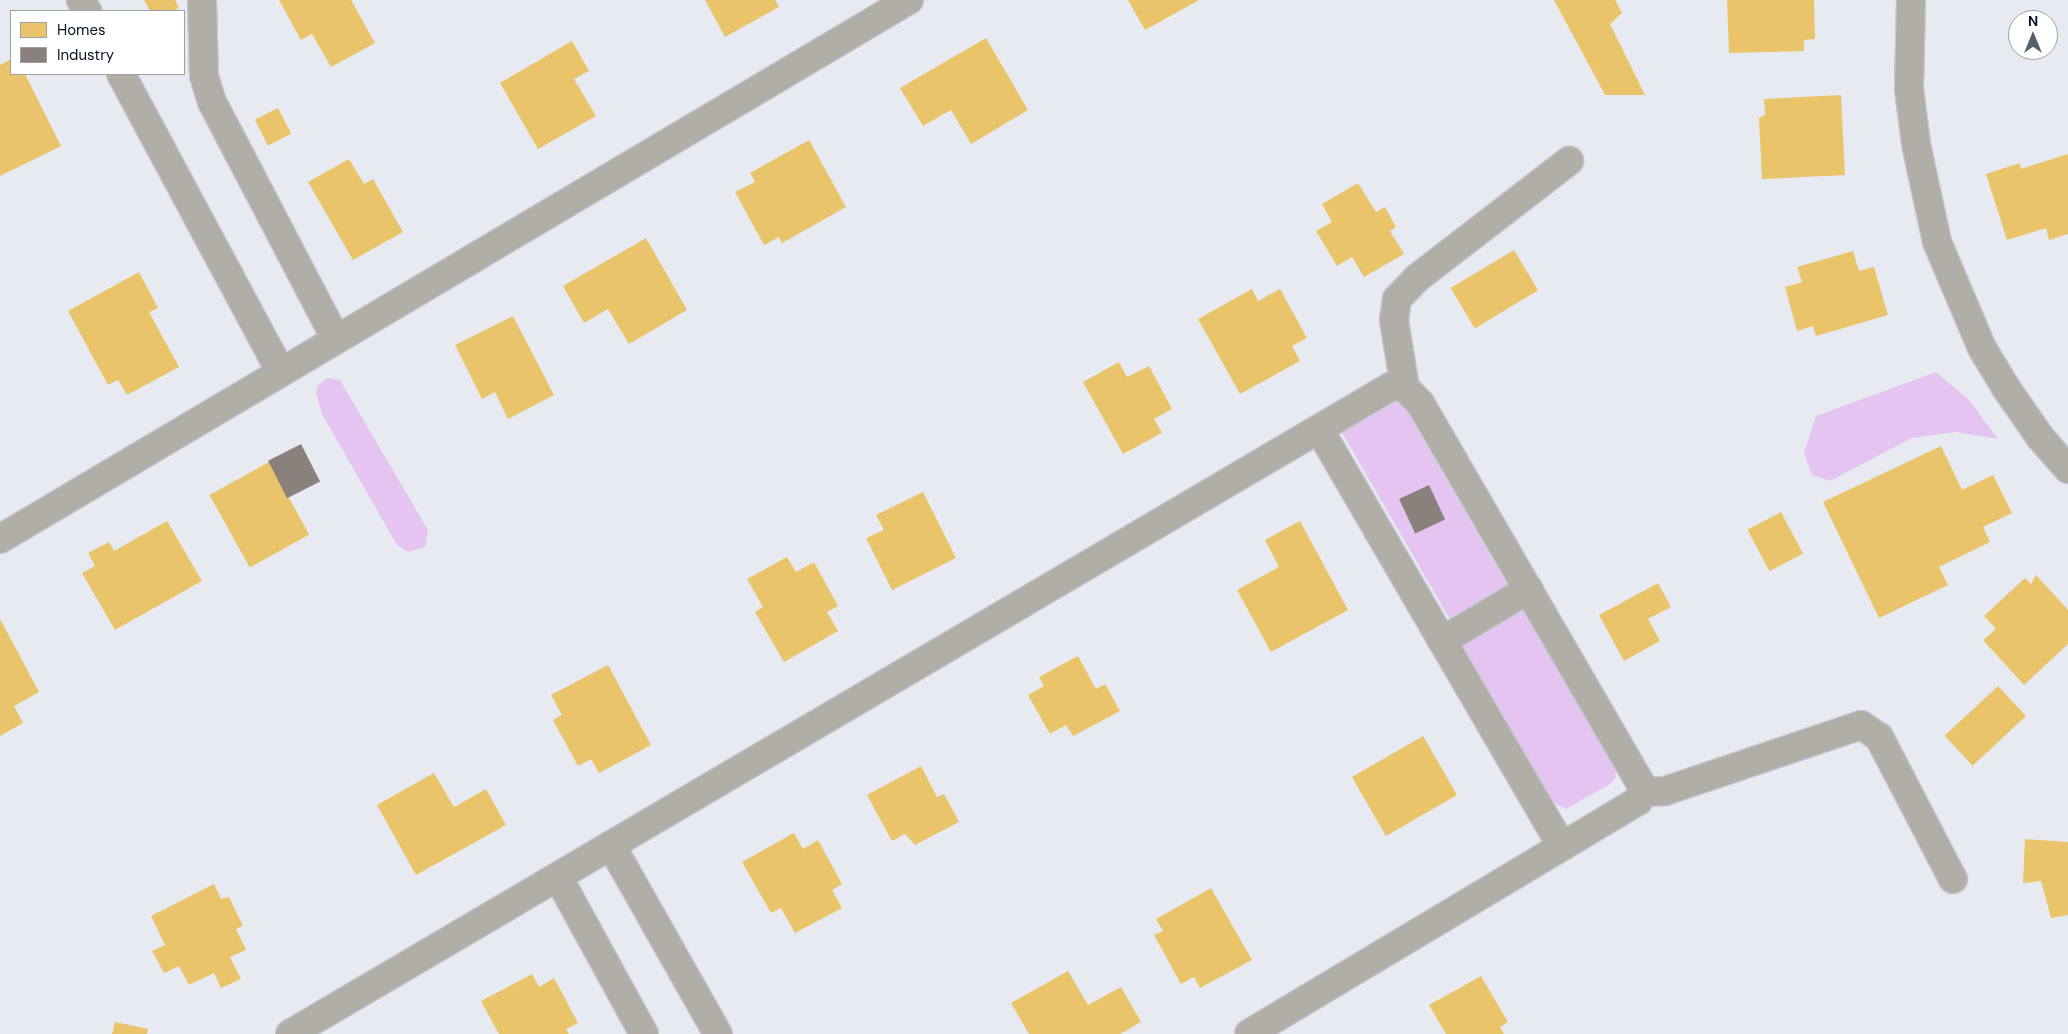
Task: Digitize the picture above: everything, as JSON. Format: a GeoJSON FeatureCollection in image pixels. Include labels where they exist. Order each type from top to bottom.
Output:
{"type":"FeatureCollection","features":[{"type":"Feature","properties":{"kind":"street"},"geometry":{"type":"LineString","coordinates":[[202,0],[204,76],[212,102],[336,339]]}},
{"type":"Feature","properties":{"kind":"street"},"geometry":{"type":"LineString","coordinates":[[0,539],[909,0]]}},
{"type":"Feature","properties":{"kind":"street"},"geometry":{"type":"LineString","coordinates":[[1911,0],[1909,89],[1916,144],[1937,242],[1960,299],[1992,364],[2040,437],[2068,470]]}},
{"type":"Feature","properties":{"kind":"street"},"geometry":{"type":"LineString","coordinates":[[122,75],[281,372]]}},
{"type":"Feature","properties":{"kind":"street"},"geometry":{"type":"LineString","coordinates":[[1248,1034],[1638,801],[1643,787],[1420,403],[1405,388],[1394,320],[1397,299],[1417,278],[1569,161]]}},
{"type":"Feature","properties":{"kind":"street"},"geometry":{"type":"LineString","coordinates":[[290,1034],[1390,387],[1405,388]]}},
{"type":"Feature","properties":{"kind":"street"},"geometry":{"type":"LineString","coordinates":[[1318,429],[1562,846]]}},
{"type":"Feature","properties":{"kind":"street"},"geometry":{"type":"LineString","coordinates":[[1442,641],[1529,589]]}},
{"type":"Feature","properties":{"kind":"street"},"geometry":{"type":"LineString","coordinates":[[1641,792],[1665,791],[1861,725],[1879,737],[1953,879]]}},
{"type":"Feature","properties":{"kind":"street"},"geometry":{"type":"LineString","coordinates":[[611,845],[718,1034]]}},
{"type":"Feature","properties":{"kind":"street"},"geometry":{"type":"LineString","coordinates":[[558,877],[644,1034]]}},
{"type":"Feature","properties":{"kind":"shaded area"},"geometry":{"type":"Polygon","coordinates":[[[1936,372],[1969,400],[1998,439],[1956,432],[1912,438],[1830,481],[1812,475],[1804,453],[1816,416],[1936,372]]]}},
{"type":"Feature","properties":{"kind":"shaded area"},"geometry":{"type":"Polygon","coordinates":[[[328,378],[340,380],[428,530],[425,547],[408,552],[397,545],[322,414],[316,393],[318,385],[328,378]]]}},
{"type":"Feature","properties":{"kind":"shaded area"},"geometry":{"type":"Polygon","coordinates":[[[1400,399],[1512,593],[1454,626],[1342,432],[1400,399]]]}},
{"type":"Feature","properties":{"kind":"shaded area"},"geometry":{"type":"Polygon","coordinates":[[[1519,603],[1615,766],[1616,778],[1610,784],[1566,809],[1552,802],[1458,639],[1519,603]]]}},
{"type":"Feature","properties":{"kind":"building: Homes"},"geometry":{"type":"Polygon","coordinates":[[[144,0],[175,0],[179,8],[175,10],[149,10],[144,0]]]}},
{"type":"Feature","properties":{"kind":"building: Homes"},"geometry":{"type":"Polygon","coordinates":[[[279,0],[351,0],[375,43],[331,67],[312,34],[301,40],[279,0]]]}},
{"type":"Feature","properties":{"kind":"building: Homes"},"geometry":{"type":"Polygon","coordinates":[[[705,0],[775,0],[779,7],[725,37],[705,0]]]}},
{"type":"Feature","properties":{"kind":"building: Homes"},"geometry":{"type":"Polygon","coordinates":[[[1128,0],[1199,0],[1145,30],[1128,0]]]}},
{"type":"Feature","properties":{"kind":"building: Homes"},"geometry":{"type":"Polygon","coordinates":[[[1554,0],[1615,0],[1622,13],[1610,24],[1645,95],[1605,95],[1554,0]]]}},
{"type":"Feature","properties":{"kind":"building: Homes"},"geometry":{"type":"Polygon","coordinates":[[[1727,0],[1814,0],[1815,39],[1804,40],[1804,51],[1729,53],[1727,0]]]}},
{"type":"Feature","properties":{"kind":"building: Homes"},"geometry":{"type":"Polygon","coordinates":[[[986,38],[1028,110],[971,144],[951,110],[923,126],[900,88],[986,38]]]}},
{"type":"Feature","properties":{"kind":"building: Homes"},"geometry":{"type":"Polygon","coordinates":[[[572,41],[589,71],[574,79],[596,116],[538,149],[500,83],[572,41]]]}},
{"type":"Feature","properties":{"kind":"building: Homes"},"geometry":{"type":"Polygon","coordinates":[[[10,60],[10,75],[26,75],[61,146],[0,176],[0,65],[10,60]]]}},
{"type":"Feature","properties":{"kind":"building: Homes"},"geometry":{"type":"Polygon","coordinates":[[[1841,95],[1845,175],[1762,179],[1759,118],[1765,115],[1764,99],[1841,95]]]}},
{"type":"Feature","properties":{"kind":"building: Homes"},"geometry":{"type":"Polygon","coordinates":[[[278,108],[291,134],[268,146],[255,120],[278,108]]]}},
{"type":"Feature","properties":{"kind":"building: Homes"},"geometry":{"type":"Polygon","coordinates":[[[809,140],[846,207],[782,243],[779,237],[764,245],[735,192],[755,182],[750,173],[809,140]]]}},
{"type":"Feature","properties":{"kind":"building: Homes"},"geometry":{"type":"Polygon","coordinates":[[[2068,154],[2068,234],[2049,240],[2046,228],[2007,240],[1986,174],[2020,163],[2021,169],[2068,154]]]}},
{"type":"Feature","properties":{"kind":"building: Homes"},"geometry":{"type":"Polygon","coordinates":[[[349,159],[364,184],[373,179],[403,232],[353,260],[308,182],[349,159]]]}},
{"type":"Feature","properties":{"kind":"building: Homes"},"geometry":{"type":"Polygon","coordinates":[[[1358,183],[1376,212],[1385,207],[1396,227],[1390,231],[1404,254],[1364,277],[1352,257],[1337,266],[1316,231],[1332,222],[1322,204],[1358,183]]]}},
{"type":"Feature","properties":{"kind":"building: Homes"},"geometry":{"type":"Polygon","coordinates":[[[646,238],[687,310],[629,344],[608,309],[584,323],[563,286],[646,238]]]}},
{"type":"Feature","properties":{"kind":"building: Homes"},"geometry":{"type":"Polygon","coordinates":[[[1514,250],[1538,290],[1475,328],[1451,288],[1514,250]]]}},
{"type":"Feature","properties":{"kind":"building: Homes"},"geometry":{"type":"Polygon","coordinates":[[[1853,251],[1859,271],[1874,267],[1888,315],[1816,336],[1813,326],[1797,331],[1785,287],[1802,282],[1797,267],[1853,251]]]}},
{"type":"Feature","properties":{"kind":"building: Homes"},"geometry":{"type":"Polygon","coordinates":[[[139,272],[158,308],[149,312],[179,367],[127,395],[118,380],[108,385],[68,311],[139,272]]]}},
{"type":"Feature","properties":{"kind":"building: Homes"},"geometry":{"type":"Polygon","coordinates":[[[1252,289],[1258,301],[1280,289],[1307,338],[1292,346],[1300,361],[1240,394],[1198,319],[1252,289]]]}},
{"type":"Feature","properties":{"kind":"building: Homes"},"geometry":{"type":"Polygon","coordinates":[[[513,316],[554,395],[508,419],[495,392],[482,399],[455,345],[513,316]]]}},
{"type":"Feature","properties":{"kind":"building: Homes"},"geometry":{"type":"Polygon","coordinates":[[[1119,362],[1127,377],[1149,366],[1172,409],[1154,419],[1162,433],[1123,454],[1083,382],[1119,362]]]}},
{"type":"Feature","properties":{"kind":"building: Homes"},"geometry":{"type":"Polygon","coordinates":[[[1941,446],[1962,490],[1993,475],[2012,513],[1983,527],[1990,542],[1939,567],[1948,585],[1879,618],[1823,502],[1941,446]]]}},
{"type":"Feature","properties":{"kind":"building: Homes"},"geometry":{"type":"Polygon","coordinates":[[[269,462],[309,535],[250,568],[210,495],[269,462]]]}},
{"type":"Feature","properties":{"kind":"building: Homes"},"geometry":{"type":"Polygon","coordinates":[[[923,492],[956,558],[892,590],[866,538],[884,530],[876,515],[923,492]]]}},
{"type":"Feature","properties":{"kind":"building: Homes"},"geometry":{"type":"Polygon","coordinates":[[[1781,512],[1803,553],[1770,571],[1747,530],[1781,512]]]}},
{"type":"Feature","properties":{"kind":"building: Homes"},"geometry":{"type":"Polygon","coordinates":[[[167,521],[202,581],[115,630],[82,573],[95,566],[88,553],[109,542],[114,551],[167,521]]]}},
{"type":"Feature","properties":{"kind":"building: Homes"},"geometry":{"type":"Polygon","coordinates":[[[1300,521],[1348,610],[1271,652],[1237,590],[1279,567],[1265,540],[1300,521]]]}},
{"type":"Feature","properties":{"kind":"building: Homes"},"geometry":{"type":"Polygon","coordinates":[[[787,557],[796,572],[814,562],[838,606],[827,612],[838,631],[784,662],[755,612],[763,607],[747,579],[787,557]]]}},
{"type":"Feature","properties":{"kind":"building: Homes"},"geometry":{"type":"Polygon","coordinates":[[[2036,575],[2068,610],[2068,644],[2024,685],[1983,640],[1996,629],[1984,616],[2025,578],[2031,584],[2036,575]]]}},
{"type":"Feature","properties":{"kind":"building: Homes"},"geometry":{"type":"Polygon","coordinates":[[[1658,583],[1671,607],[1648,619],[1660,641],[1624,661],[1599,615],[1658,583]]]}},
{"type":"Feature","properties":{"kind":"building: Homes"},"geometry":{"type":"Polygon","coordinates":[[[0,619],[39,692],[14,706],[23,723],[0,736],[0,619]]]}},
{"type":"Feature","properties":{"kind":"building: Homes"},"geometry":{"type":"Polygon","coordinates":[[[1078,656],[1096,689],[1105,684],[1120,711],[1073,736],[1066,725],[1050,734],[1028,695],[1044,686],[1039,677],[1078,656]]]}},
{"type":"Feature","properties":{"kind":"building: Homes"},"geometry":{"type":"Polygon","coordinates":[[[608,665],[651,745],[599,773],[591,759],[578,766],[553,720],[562,715],[551,695],[608,665]]]}},
{"type":"Feature","properties":{"kind":"building: Homes"},"geometry":{"type":"Polygon","coordinates":[[[1998,686],[2026,716],[1973,766],[1945,736],[1998,686]]]}},
{"type":"Feature","properties":{"kind":"building: Homes"},"geometry":{"type":"Polygon","coordinates":[[[1423,736],[1457,795],[1386,836],[1352,777],[1423,736]]]}},
{"type":"Feature","properties":{"kind":"building: Homes"},"geometry":{"type":"Polygon","coordinates":[[[921,766],[937,797],[944,794],[959,822],[915,845],[905,834],[892,841],[867,795],[921,766]]]}},
{"type":"Feature","properties":{"kind":"building: Homes"},"geometry":{"type":"Polygon","coordinates":[[[434,773],[454,807],[486,789],[506,825],[416,875],[377,805],[434,773]]]}},
{"type":"Feature","properties":{"kind":"building: Homes"},"geometry":{"type":"Polygon","coordinates":[[[794,833],[803,849],[818,840],[842,884],[832,890],[842,908],[795,933],[781,908],[771,913],[742,862],[794,833]]]}},
{"type":"Feature","properties":{"kind":"building: Homes"},"geometry":{"type":"Polygon","coordinates":[[[2025,839],[2068,842],[2068,915],[2051,918],[2041,881],[2023,883],[2025,839]]]}},
{"type":"Feature","properties":{"kind":"building: Homes"},"geometry":{"type":"Polygon","coordinates":[[[214,884],[221,899],[229,897],[243,926],[236,929],[246,950],[230,957],[241,979],[221,988],[214,973],[189,985],[179,966],[164,973],[152,951],[165,945],[151,916],[214,884]]]}},
{"type":"Feature","properties":{"kind":"building: Homes"},"geometry":{"type":"Polygon","coordinates":[[[1211,888],[1252,960],[1200,988],[1194,977],[1181,984],[1154,935],[1163,931],[1156,919],[1211,888]]]}},
{"type":"Feature","properties":{"kind":"building: Homes"},"geometry":{"type":"Polygon","coordinates":[[[1068,971],[1088,1005],[1121,987],[1141,1022],[1120,1034],[1029,1034],[1011,1003],[1068,971]]]}},
{"type":"Feature","properties":{"kind":"building: Homes"},"geometry":{"type":"Polygon","coordinates":[[[532,974],[539,987],[554,978],[578,1023],[566,1029],[569,1034],[499,1034],[481,1001],[532,974]]]}},
{"type":"Feature","properties":{"kind":"building: Homes"},"geometry":{"type":"Polygon","coordinates":[[[1481,976],[1508,1022],[1500,1027],[1504,1034],[1446,1034],[1429,1005],[1481,976]]]}},
{"type":"Feature","properties":{"kind":"building: Homes"},"geometry":{"type":"Polygon","coordinates":[[[115,1022],[148,1029],[147,1034],[112,1034],[115,1022]]]}},
{"type":"Feature","properties":{"kind":"building: Industry"},"geometry":{"type":"Polygon","coordinates":[[[301,444],[320,481],[287,498],[268,461],[301,444]]]}},
{"type":"Feature","properties":{"kind":"building: Industry"},"geometry":{"type":"Polygon","coordinates":[[[1429,485],[1445,519],[1415,533],[1399,499],[1429,485]]]}}]}
